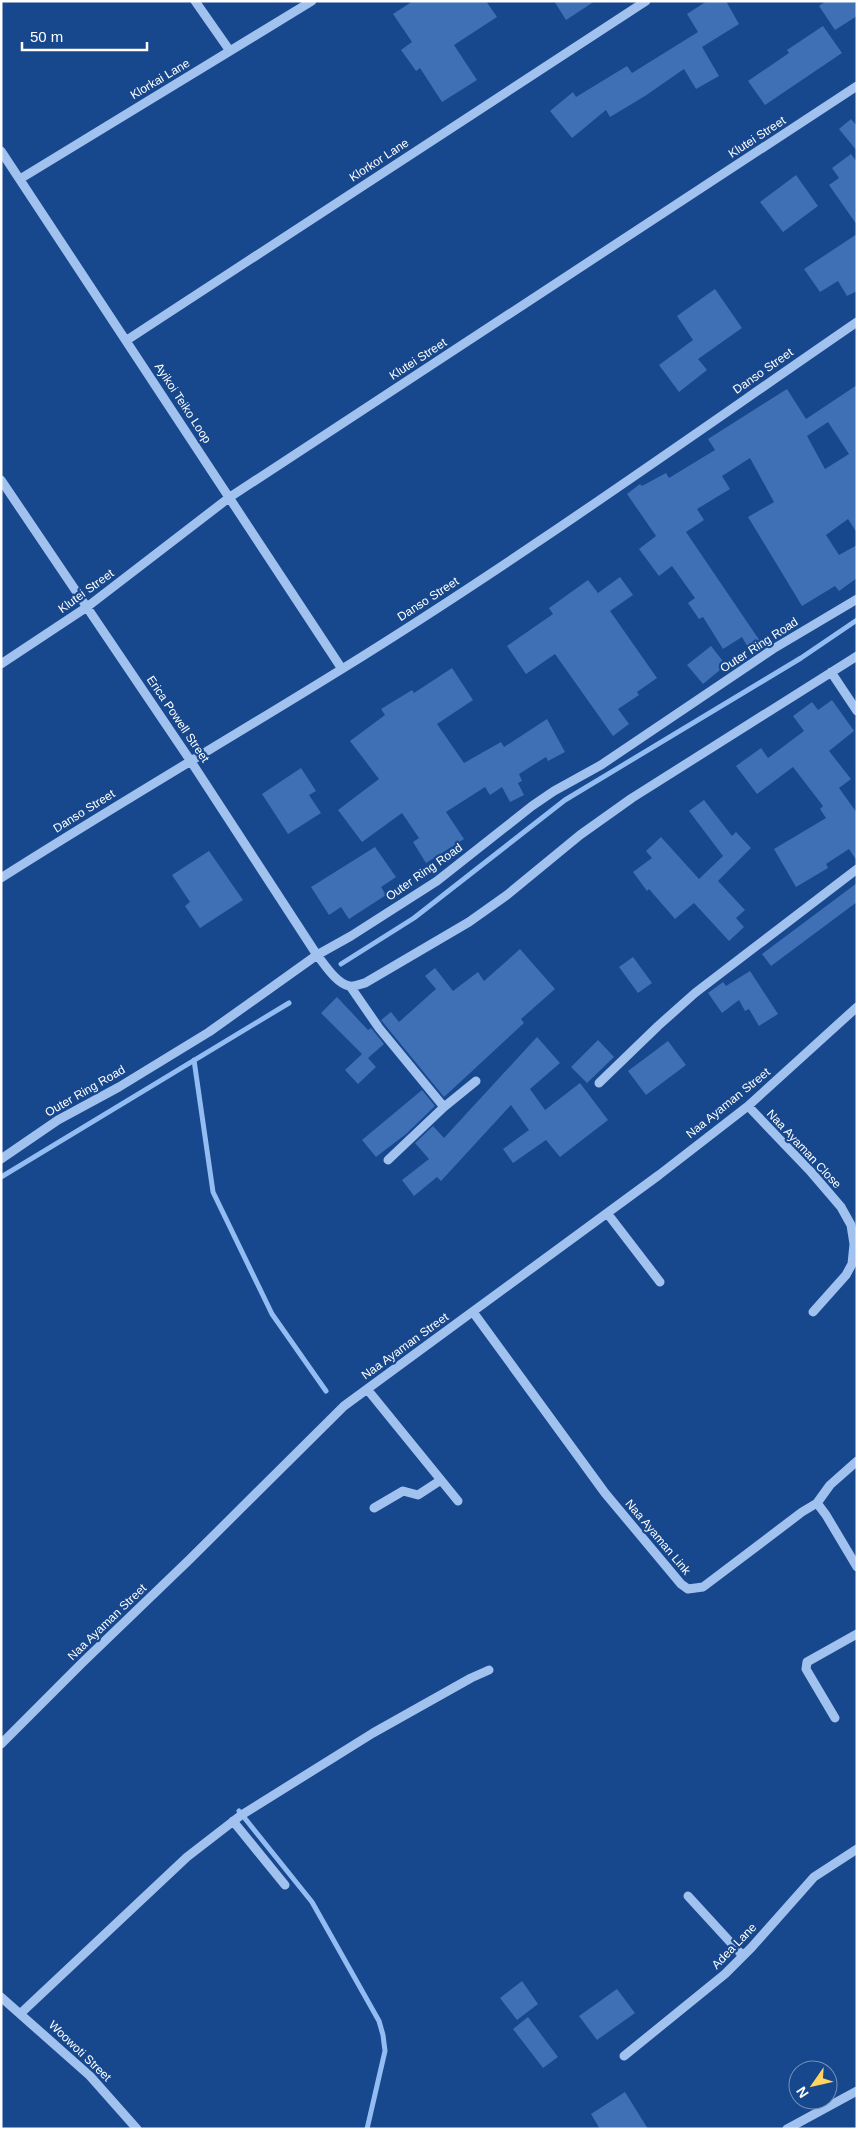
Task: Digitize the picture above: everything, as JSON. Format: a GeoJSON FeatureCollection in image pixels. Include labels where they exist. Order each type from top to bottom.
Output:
{"type":"FeatureCollection","features":[{"type":"Feature","properties":{"kind":"street"},"geometry":{"type":"LineString","coordinates":[[195,1],[230,51]]}},
{"type":"Feature","properties":{"kind":"street","name":"Klorkai Lane"},"geometry":{"type":"LineString","coordinates":[[20,179],[312,1]]}},
{"type":"Feature","properties":{"kind":"street","name":"Klorkor Lane"},"geometry":{"type":"LineString","coordinates":[[127,340],[646,1]]}},
{"type":"Feature","properties":{"kind":"street","name":"Klutei Street"},"geometry":{"type":"LineString","coordinates":[[1,664],[87,607],[230,497],[857,86]]}},
{"type":"Feature","properties":{"kind":"street","name":"Ayikoi Teiko Loop"},"geometry":{"type":"LineString","coordinates":[[1,151],[342,669]]}},
{"type":"Feature","properties":{"kind":"street","name":"Danso Street"},"geometry":{"type":"LineString","coordinates":[[1,878],[190,760],[342,669],[611,494],[857,322]]}},
{"type":"Feature","properties":{"kind":"street","name":"Erica Powell Street"},"geometry":{"type":"LineString","coordinates":[[1,480],[190,760],[317,955],[332,974],[350,986]]}},
{"type":"Feature","properties":{"kind":"street","name":"Outer Ring Road"},"geometry":{"type":"LineString","coordinates":[[1,1159],[58,1120],[119,1087],[209,1032],[317,955],[351,936],[437,881],[532,806],[554,791],[601,765],[773,649],[857,599]]}},
{"type":"Feature","properties":{"kind":"street"},"geometry":{"type":"LineString","coordinates":[[444,1107],[379,1028],[350,986],[365,983],[469,922],[506,895],[580,835],[632,798],[857,656]]}},
{"type":"Feature","properties":{"kind":"street"},"geometry":{"type":"LineString","coordinates":[[831,672],[857,711]]}},
{"type":"Feature","properties":{"kind":"street"},"geometry":{"type":"LineString","coordinates":[[599,1083],[695,993],[857,869]]}},
{"type":"Feature","properties":{"kind":"street","name":"Naa Ayaman Street"},"geometry":{"type":"LineString","coordinates":[[1,1744],[196,1554],[330,1418],[748,1106],[857,1007]]}},
{"type":"Feature","properties":{"kind":"street"},"geometry":{"type":"LineString","coordinates":[[388,1160],[444,1107],[476,1081]]}},
{"type":"Feature","properties":{"kind":"street","name":"Naa Ayaman Close"},"geometry":{"type":"LineString","coordinates":[[748,1106],[811,1172],[841,1207],[851,1225],[854,1244],[852,1264],[846,1275],[813,1312]]}},
{"type":"Feature","properties":{"kind":"street"},"geometry":{"type":"LineString","coordinates":[[607,1213],[660,1282]]}},
{"type":"Feature","properties":{"kind":"street","name":"Naa Ayaman Link"},"geometry":{"type":"LineString","coordinates":[[473,1312],[605,1493],[688,1589],[703,1587],[802,1512],[817,1503]]}},
{"type":"Feature","properties":{"kind":"street"},"geometry":{"type":"LineString","coordinates":[[367,1389],[458,1501]]}},
{"type":"Feature","properties":{"kind":"street"},"geometry":{"type":"LineString","coordinates":[[857,1461],[830,1485],[817,1503],[857,1567]]}},
{"type":"Feature","properties":{"kind":"street"},"geometry":{"type":"LineString","coordinates":[[374,1508],[403,1491],[418,1495],[441,1480]]}},
{"type":"Feature","properties":{"kind":"street"},"geometry":{"type":"LineString","coordinates":[[835,1718],[806,1669],[808,1662],[857,1634]]}},
{"type":"Feature","properties":{"kind":"street"},"geometry":{"type":"LineString","coordinates":[[21,2013],[187,1857],[237,1818],[372,1733],[489,1670]]}},
{"type":"Feature","properties":{"kind":"street"},"geometry":{"type":"LineString","coordinates":[[237,1818],[285,1885]]}},
{"type":"Feature","properties":{"kind":"street","name":"Adea Lane"},"geometry":{"type":"LineString","coordinates":[[624,2056],[725,1974],[744,1956],[814,1877],[857,1849]]}},
{"type":"Feature","properties":{"kind":"street"},"geometry":{"type":"LineString","coordinates":[[688,1896],[744,1956]]}},
{"type":"Feature","properties":{"kind":"street","name":"Woowoti Street"},"geometry":{"type":"LineString","coordinates":[[1,1997],[90,2076],[137,2129]]}},
{"type":"Feature","properties":{"kind":"street"},"geometry":{"type":"LineString","coordinates":[[787,2129],[857,2091]]}},
{"type":"Feature","properties":{"kind":"building"},"geometry":{"type":"Polygon","coordinates":[[[413,1],[486,1],[497,17],[454,45],[477,80],[442,102],[420,68],[416,71],[401,50],[412,42],[393,14],[413,1]]]}},
{"type":"Feature","properties":{"kind":"building"},"geometry":{"type":"Polygon","coordinates":[[[554,1],[595,1],[566,20],[554,1]]]}},
{"type":"Feature","properties":{"kind":"building"},"geometry":{"type":"Polygon","coordinates":[[[707,1],[726,1],[739,24],[702,47],[719,76],[696,89],[684,69],[610,117],[606,110],[572,138],[550,111],[573,92],[576,97],[627,66],[632,73],[698,32],[687,14],[707,1]]]}},
{"type":"Feature","properties":{"kind":"building"},"geometry":{"type":"Polygon","coordinates":[[[826,1],[857,1],[857,16],[835,30],[819,6],[826,1]]]}},
{"type":"Feature","properties":{"kind":"building"},"geometry":{"type":"Polygon","coordinates":[[[823,26],[842,53],[765,105],[748,81],[789,53],[787,50],[823,26]]]}},
{"type":"Feature","properties":{"kind":"building"},"geometry":{"type":"Polygon","coordinates":[[[851,119],[857,126],[857,151],[839,129],[851,119]]]}},
{"type":"Feature","properties":{"kind":"building"},"geometry":{"type":"Polygon","coordinates":[[[851,154],[857,162],[857,225],[829,185],[839,178],[832,168],[851,154]]]}},
{"type":"Feature","properties":{"kind":"building"},"geometry":{"type":"Polygon","coordinates":[[[796,175],[818,206],[783,232],[760,202],[796,175]]]}},
{"type":"Feature","properties":{"kind":"building"},"geometry":{"type":"Polygon","coordinates":[[[857,234],[857,291],[847,296],[838,281],[820,292],[804,269],[857,234]]]}},
{"type":"Feature","properties":{"kind":"building"},"geometry":{"type":"Polygon","coordinates":[[[715,289],[742,328],[698,359],[707,370],[679,392],[659,365],[693,340],[677,316],[715,289]]]}},
{"type":"Feature","properties":{"kind":"building"},"geometry":{"type":"Polygon","coordinates":[[[857,385],[857,533],[848,519],[826,535],[839,555],[857,545],[857,578],[839,591],[835,586],[802,606],[748,517],[774,502],[750,458],[722,476],[730,489],[697,509],[704,520],[686,532],[762,644],[750,651],[742,637],[723,649],[703,617],[699,619],[688,603],[695,598],[672,566],[659,576],[639,549],[656,536],[627,494],[640,484],[642,486],[666,473],[669,478],[715,450],[708,439],[787,389],[806,419],[857,385]],[[828,422],[807,436],[825,469],[849,454],[828,422]]]}},
{"type":"Feature","properties":{"kind":"building"},"geometry":{"type":"Polygon","coordinates":[[[620,577],[633,595],[610,611],[657,678],[637,692],[639,695],[618,709],[629,724],[613,736],[555,654],[526,674],[507,646],[553,614],[549,608],[588,580],[598,593],[620,577]]]}},
{"type":"Feature","properties":{"kind":"building"},"geometry":{"type":"Polygon","coordinates":[[[711,646],[726,665],[703,684],[687,665],[711,646]]]}},
{"type":"Feature","properties":{"kind":"building"},"geometry":{"type":"Polygon","coordinates":[[[452,668],[473,700],[437,724],[464,763],[501,742],[504,747],[547,719],[565,752],[548,761],[546,757],[519,774],[522,781],[518,783],[524,795],[510,802],[502,787],[490,795],[485,787],[446,812],[464,839],[426,863],[413,842],[419,838],[402,813],[362,842],[338,810],[379,779],[350,741],[385,715],[381,709],[412,690],[414,693],[452,668]]]}},
{"type":"Feature","properties":{"kind":"building"},"geometry":{"type":"Polygon","coordinates":[[[832,700],[854,731],[829,751],[851,779],[839,788],[857,813],[857,861],[849,849],[826,864],[828,868],[796,887],[774,849],[826,818],[820,809],[823,806],[793,767],[757,794],[736,766],[761,748],[768,758],[804,731],[793,716],[812,702],[818,710],[832,700]]]}},
{"type":"Feature","properties":{"kind":"building"},"geometry":{"type":"Polygon","coordinates":[[[301,768],[316,791],[309,795],[321,813],[288,834],[262,794],[301,768]]]}},
{"type":"Feature","properties":{"kind":"building"},"geometry":{"type":"Polygon","coordinates":[[[704,800],[732,836],[736,832],[751,848],[718,881],[745,910],[736,918],[744,927],[729,941],[694,903],[675,919],[649,889],[647,891],[633,872],[652,858],[646,851],[661,837],[699,879],[723,856],[689,811],[704,800]]]}},
{"type":"Feature","properties":{"kind":"building"},"geometry":{"type":"Polygon","coordinates":[[[375,847],[396,877],[381,887],[386,895],[349,919],[341,907],[329,915],[311,887],[375,847]]]}},
{"type":"Feature","properties":{"kind":"building"},"geometry":{"type":"Polygon","coordinates":[[[209,851],[243,900],[200,928],[185,906],[190,902],[172,875],[209,851]]]}},
{"type":"Feature","properties":{"kind":"building"},"geometry":{"type":"Polygon","coordinates":[[[857,883],[857,902],[771,966],[762,954],[857,883]]]}},
{"type":"Feature","properties":{"kind":"building"},"geometry":{"type":"Polygon","coordinates":[[[520,949],[555,989],[521,1019],[524,1023],[444,1097],[381,1020],[391,1012],[399,1022],[436,989],[425,976],[435,968],[453,991],[478,972],[484,981],[520,949]]]}},
{"type":"Feature","properties":{"kind":"building"},"geometry":{"type":"Polygon","coordinates":[[[633,957],[652,983],[638,993],[619,967],[633,957]]]}},
{"type":"Feature","properties":{"kind":"building"},"geometry":{"type":"Polygon","coordinates":[[[750,971],[778,1014],[759,1026],[749,1009],[745,1011],[739,1000],[722,1013],[708,993],[723,982],[726,986],[750,971]]]}},
{"type":"Feature","properties":{"kind":"building"},"geometry":{"type":"Polygon","coordinates":[[[337,997],[368,1030],[371,1028],[384,1044],[368,1058],[376,1067],[358,1084],[345,1070],[362,1054],[321,1013],[337,997]]]}},
{"type":"Feature","properties":{"kind":"building"},"geometry":{"type":"Polygon","coordinates":[[[537,1037],[560,1063],[530,1089],[545,1110],[580,1083],[608,1120],[560,1157],[546,1140],[513,1163],[503,1149],[529,1130],[511,1105],[441,1181],[437,1177],[414,1196],[402,1180],[429,1159],[415,1143],[433,1126],[444,1138],[537,1037]]]}},
{"type":"Feature","properties":{"kind":"building"},"geometry":{"type":"Polygon","coordinates":[[[598,1040],[614,1057],[587,1083],[571,1067],[598,1040]]]}},
{"type":"Feature","properties":{"kind":"building"},"geometry":{"type":"Polygon","coordinates":[[[668,1041],[686,1065],[646,1095],[628,1071],[668,1041]]]}},
{"type":"Feature","properties":{"kind":"building"},"geometry":{"type":"Polygon","coordinates":[[[422,1090],[435,1106],[406,1134],[376,1157],[362,1140],[422,1090]]]}},
{"type":"Feature","properties":{"kind":"building"},"geometry":{"type":"Polygon","coordinates":[[[522,1981],[538,2004],[517,2020],[500,1998],[522,1981]]]}},
{"type":"Feature","properties":{"kind":"building"},"geometry":{"type":"Polygon","coordinates":[[[617,1989],[635,2013],[597,2040],[579,2016],[617,1989]]]}},
{"type":"Feature","properties":{"kind":"building"},"geometry":{"type":"Polygon","coordinates":[[[528,2017],[558,2057],[543,2068],[513,2029],[528,2017]]]}},
{"type":"Feature","properties":{"kind":"building"},"geometry":{"type":"Polygon","coordinates":[[[625,2092],[648,2129],[600,2129],[591,2114],[625,2092]]]}},
{"type":"Feature","properties":{"kind":"waterway"},"geometry":{"type":"LineString","coordinates":[[341,964],[414,918],[565,800],[801,658],[857,620]]}},
{"type":"Feature","properties":{"kind":"waterway"},"geometry":{"type":"LineString","coordinates":[[1,1177],[289,1003]]}},
{"type":"Feature","properties":{"kind":"waterway"},"geometry":{"type":"LineString","coordinates":[[194,1060],[213,1192],[272,1314],[326,1391]]}},
{"type":"Feature","properties":{"kind":"waterway"},"geometry":{"type":"LineString","coordinates":[[239,1811],[312,1902],[379,2021],[385,2051],[367,2129]]}}]}
